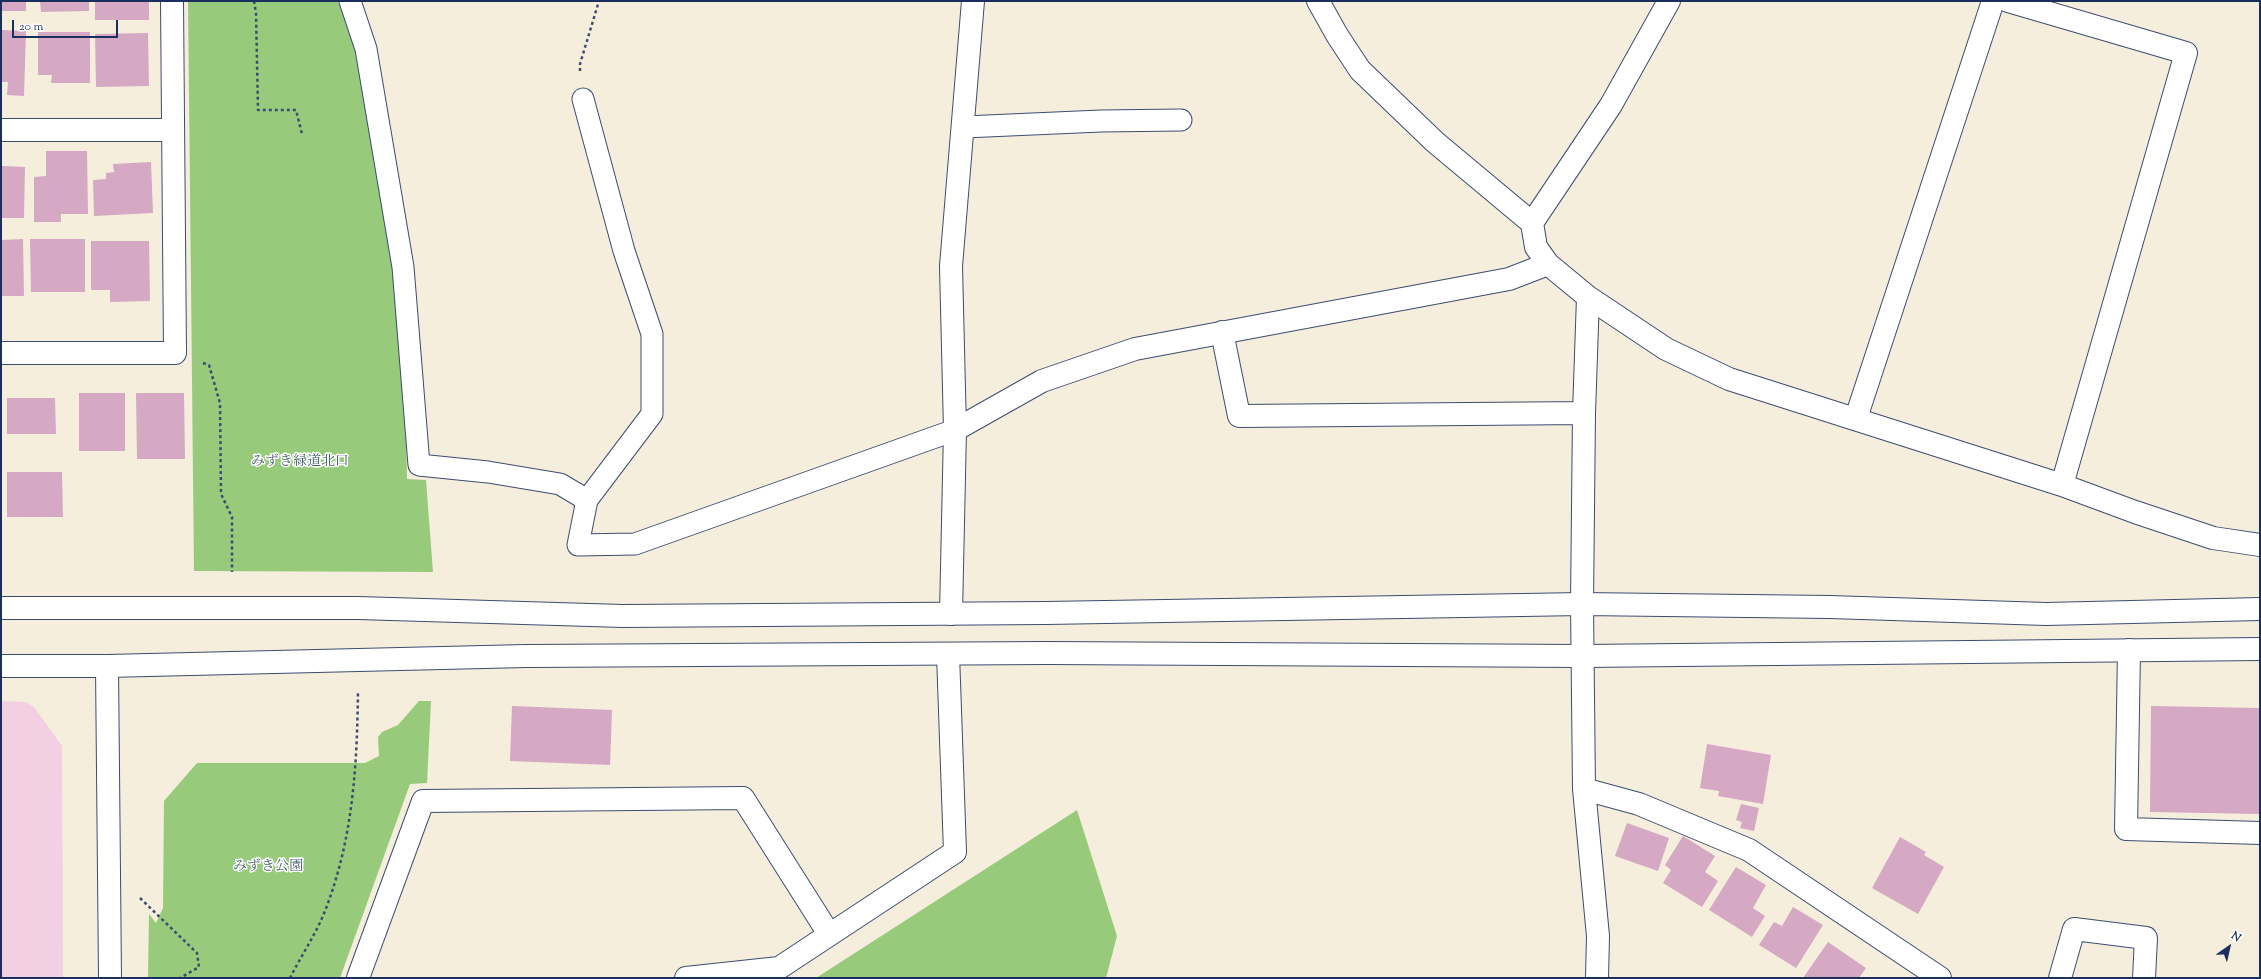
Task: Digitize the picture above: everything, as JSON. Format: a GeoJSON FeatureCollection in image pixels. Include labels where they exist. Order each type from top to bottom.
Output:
{"type":"FeatureCollection","features":[{"type":"Feature","properties":{"kind":"street"},"geometry":{"type":"LineString","coordinates":[[1,353],[175,353],[172,1]]}},
{"type":"Feature","properties":{"kind":"street"},"geometry":{"type":"LineString","coordinates":[[951,614],[954,430],[952,266],[973,1]]}},
{"type":"Feature","properties":{"kind":"street"},"geometry":{"type":"LineString","coordinates":[[1318,1],[1337,35],[1360,70],[1435,142],[1532,224],[1536,247],[1548,264],[1588,297],[1666,349],[1729,379],[1856,418],[2062,485],[2135,512],[2214,538],[2260,545]]}},
{"type":"Feature","properties":{"kind":"street"},"geometry":{"type":"LineString","coordinates":[[1532,224],[1611,105],[1669,1]]}},
{"type":"Feature","properties":{"kind":"street"},"geometry":{"type":"LineString","coordinates":[[1856,418],[2006,1],[2186,53],[2062,485]]}},
{"type":"Feature","properties":{"kind":"street"},"geometry":{"type":"LineString","coordinates":[[1,130],[173,130]]}},
{"type":"Feature","properties":{"kind":"street"},"geometry":{"type":"LineString","coordinates":[[954,430],[1042,381],[1135,349],[1509,279],[1548,264]]}},
{"type":"Feature","properties":{"kind":"street"},"geometry":{"type":"LineString","coordinates":[[1588,297],[1584,413],[1582,604],[1584,789],[1598,936],[1597,978]]}},
{"type":"Feature","properties":{"kind":"street"},"geometry":{"type":"LineString","coordinates":[[1222,332],[1239,416],[1584,413]]}},
{"type":"Feature","properties":{"kind":"street"},"geometry":{"type":"LineString","coordinates":[[1,608],[358,608],[623,616],[951,614],[1582,604],[1830,607],[2046,614],[2260,609]]}},
{"type":"Feature","properties":{"kind":"street"},"geometry":{"type":"LineString","coordinates":[[1,666],[107,666],[526,656],[948,654],[1583,656],[2260,649]]}},
{"type":"Feature","properties":{"kind":"street"},"geometry":{"type":"LineString","coordinates":[[2129,650],[2126,829],[2260,833]]}},
{"type":"Feature","properties":{"kind":"street"},"geometry":{"type":"LineString","coordinates":[[686,978],[718,976],[779,968],[955,852],[948,654]]}},
{"type":"Feature","properties":{"kind":"street"},"geometry":{"type":"LineString","coordinates":[[107,666],[110,978]]}},
{"type":"Feature","properties":{"kind":"street"},"geometry":{"type":"LineString","coordinates":[[1584,789],[1639,804],[1749,850],[1940,978]]}},
{"type":"Feature","properties":{"kind":"street"},"geometry":{"type":"LineString","coordinates":[[358,978],[423,801],[743,798],[829,934]]}},
{"type":"Feature","properties":{"kind":"street"},"geometry":{"type":"LineString","coordinates":[[2060,978],[2074,929],[2146,938],[2144,978]]}},
{"type":"Feature","properties":{"kind":"lane"},"geometry":{"type":"LineString","coordinates":[[350,1],[366,49],[403,267],[419,465],[488,472],[560,484],[587,500]]}},
{"type":"Feature","properties":{"kind":"lane"},"geometry":{"type":"LineString","coordinates":[[583,99],[624,251],[652,334],[652,414],[587,500],[578,544],[635,544],[954,430]]}},
{"type":"Feature","properties":{"kind":"lane"},"geometry":{"type":"LineString","coordinates":[[964,127],[1101,121],[1181,120]]}},
{"type":"Feature","properties":{"kind":"path"},"geometry":{"type":"LineString","coordinates":[[254,1],[256,13],[258,110],[296,110],[302,134]]}},
{"type":"Feature","properties":{"kind":"path"},"geometry":{"type":"LineString","coordinates":[[583,99],[580,64],[599,1]]}},
{"type":"Feature","properties":{"kind":"path"},"geometry":{"type":"LineString","coordinates":[[175,353],[209,365],[220,403],[221,494],[232,517],[232,572]]}},
{"type":"Feature","properties":{"kind":"path"},"geometry":{"type":"LineString","coordinates":[[290,978],[325,912],[342,855],[352,809],[357,762],[358,691]]}},
{"type":"Feature","properties":{"kind":"path"},"geometry":{"type":"LineString","coordinates":[[139,898],[197,953],[199,967],[180,978]]}},
{"type":"Feature","properties":{"kind":"shaded area"},"geometry":{"type":"Polygon","coordinates":[[[1,701],[26,702],[34,707],[62,746],[63,978],[1,978],[1,701]]]}},
{"type":"Feature","properties":{"kind":"green space","name":"みずき緑道北口"},"geometry":{"type":"Polygon","coordinates":[[[188,1],[338,1],[355,51],[397,285],[406,422],[407,479],[426,480],[433,572],[194,571],[188,1]]]}},
{"type":"Feature","properties":{"kind":"green space","name":"みずき公園"},"geometry":{"type":"Polygon","coordinates":[[[419,701],[431,701],[427,783],[410,784],[340,978],[148,978],[149,914],[156,923],[163,908],[164,801],[197,763],[365,763],[379,756],[378,737],[382,732],[398,725],[419,701]]]}},
{"type":"Feature","properties":{"kind":"green space"},"geometry":{"type":"Polygon","coordinates":[[[1077,810],[1117,936],[1106,978],[816,978],[1077,810]]]}},
{"type":"Feature","properties":{"kind":"building"},"geometry":{"type":"Polygon","coordinates":[[[1,1],[26,1],[26,11],[1,11],[1,1]]]}},
{"type":"Feature","properties":{"kind":"building"},"geometry":{"type":"Polygon","coordinates":[[[40,1],[89,1],[89,11],[41,12],[40,1]]]}},
{"type":"Feature","properties":{"kind":"building"},"geometry":{"type":"Polygon","coordinates":[[[95,1],[149,1],[149,20],[95,20],[95,1]]]}},
{"type":"Feature","properties":{"kind":"building"},"geometry":{"type":"Polygon","coordinates":[[[1,30],[26,31],[24,96],[7,95],[8,82],[1,82],[1,30]]]}},
{"type":"Feature","properties":{"kind":"building"},"geometry":{"type":"Polygon","coordinates":[[[38,32],[90,32],[90,83],[51,83],[52,75],[38,75],[38,32]]]}},
{"type":"Feature","properties":{"kind":"building"},"geometry":{"type":"Polygon","coordinates":[[[148,33],[149,86],[96,87],[95,34],[148,33]]]}},
{"type":"Feature","properties":{"kind":"building"},"geometry":{"type":"Polygon","coordinates":[[[46,151],[87,151],[88,214],[61,214],[61,222],[34,222],[34,177],[46,176],[46,151]]]}},
{"type":"Feature","properties":{"kind":"building"},"geometry":{"type":"Polygon","coordinates":[[[151,162],[153,213],[94,216],[93,180],[106,179],[106,173],[114,172],[113,164],[151,162]]]}},
{"type":"Feature","properties":{"kind":"building"},"geometry":{"type":"Polygon","coordinates":[[[1,166],[25,167],[24,218],[1,218],[1,166]]]}},
{"type":"Feature","properties":{"kind":"building"},"geometry":{"type":"Polygon","coordinates":[[[23,239],[24,296],[1,296],[1,240],[23,239]]]}},
{"type":"Feature","properties":{"kind":"building"},"geometry":{"type":"Polygon","coordinates":[[[30,239],[85,239],[85,292],[31,292],[30,239]]]}},
{"type":"Feature","properties":{"kind":"building"},"geometry":{"type":"Polygon","coordinates":[[[91,241],[149,241],[150,301],[110,302],[110,290],[91,290],[91,241]]]}},
{"type":"Feature","properties":{"kind":"building"},"geometry":{"type":"Polygon","coordinates":[[[79,393],[125,393],[125,451],[79,451],[79,393]]]}},
{"type":"Feature","properties":{"kind":"building"},"geometry":{"type":"Polygon","coordinates":[[[136,393],[184,393],[185,459],[137,459],[136,393]]]}},
{"type":"Feature","properties":{"kind":"building"},"geometry":{"type":"Polygon","coordinates":[[[7,398],[55,398],[56,434],[7,434],[7,398]]]}},
{"type":"Feature","properties":{"kind":"building"},"geometry":{"type":"Polygon","coordinates":[[[7,472],[62,472],[63,517],[7,517],[7,472]]]}},
{"type":"Feature","properties":{"kind":"building"},"geometry":{"type":"Polygon","coordinates":[[[512,706],[612,710],[610,765],[510,761],[512,706]]]}},
{"type":"Feature","properties":{"kind":"building"},"geometry":{"type":"Polygon","coordinates":[[[2151,706],[2260,708],[2260,814],[2150,812],[2151,706]]]}},
{"type":"Feature","properties":{"kind":"building"},"geometry":{"type":"Polygon","coordinates":[[[1707,744],[1771,755],[1763,804],[1718,796],[1719,791],[1700,788],[1707,744]]]}},
{"type":"Feature","properties":{"kind":"building"},"geometry":{"type":"Polygon","coordinates":[[[1741,804],[1759,808],[1754,831],[1740,828],[1742,822],[1736,820],[1741,804]]]}},
{"type":"Feature","properties":{"kind":"building"},"geometry":{"type":"Polygon","coordinates":[[[1627,823],[1669,838],[1658,871],[1615,856],[1627,823]]]}},
{"type":"Feature","properties":{"kind":"building"},"geometry":{"type":"Polygon","coordinates":[[[1683,836],[1715,856],[1705,872],[1718,881],[1702,907],[1663,883],[1671,870],[1665,865],[1683,836]]]}},
{"type":"Feature","properties":{"kind":"building"},"geometry":{"type":"Polygon","coordinates":[[[1900,837],[1926,852],[1924,855],[1944,867],[1918,914],[1872,888],[1900,837]]]}},
{"type":"Feature","properties":{"kind":"building"},"geometry":{"type":"Polygon","coordinates":[[[1736,867],[1766,885],[1753,908],[1765,916],[1752,937],[1709,910],[1736,867]]]}},
{"type":"Feature","properties":{"kind":"building"},"geometry":{"type":"Polygon","coordinates":[[[1793,907],[1823,925],[1796,968],[1759,945],[1774,922],[1782,926],[1793,907]]]}},
{"type":"Feature","properties":{"kind":"building"},"geometry":{"type":"Polygon","coordinates":[[[1828,942],[1866,968],[1859,978],[1803,978],[1828,942]]]}}]}
